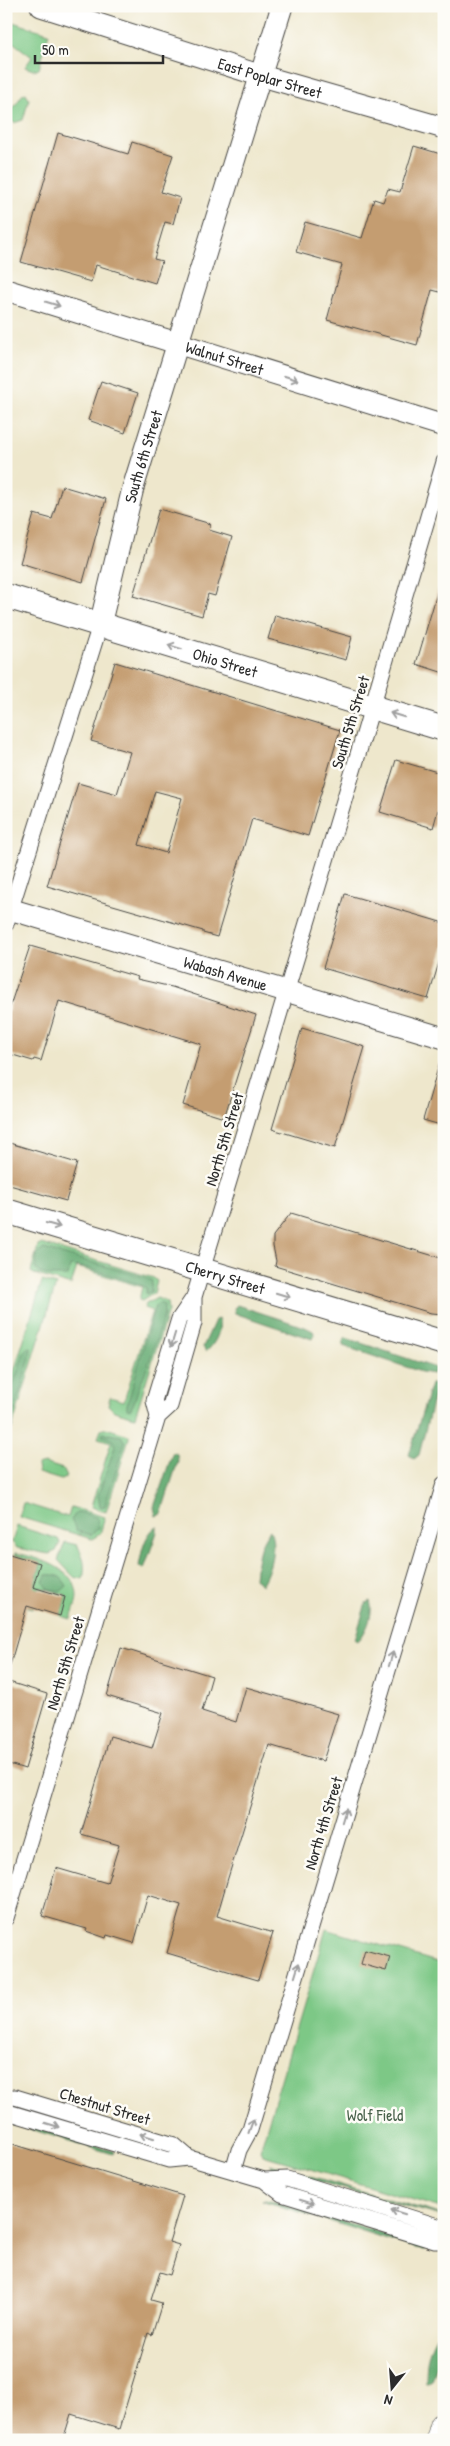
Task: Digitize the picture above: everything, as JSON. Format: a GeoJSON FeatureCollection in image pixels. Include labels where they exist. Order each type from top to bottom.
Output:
{"type":"FeatureCollection","features":[{"type":"Feature","properties":{"kind":"highway"},"geometry":{"type":"LineString","coordinates":[[440,2440],[444,2426]]}},
{"type":"Feature","properties":{"kind":"main road","name":"Ohio Street"},"geometry":{"type":"LineString","coordinates":[[6,596],[444,729]]}},
{"type":"Feature","properties":{"kind":"main road","name":"Cherry Street"},"geometry":{"type":"LineString","coordinates":[[6,1211],[444,1343]]}},
{"type":"Feature","properties":{"kind":"street","name":"East Poplar Street"},"geometry":{"type":"LineString","coordinates":[[41,6],[262,76],[444,128]]}},
{"type":"Feature","properties":{"kind":"street","name":"South 6th Street"},"geometry":{"type":"LineString","coordinates":[[8,913],[100,624],[133,488],[262,76],[282,6]]}},
{"type":"Feature","properties":{"kind":"street","name":"Walnut Street"},"geometry":{"type":"LineString","coordinates":[[6,290],[444,426]]}},
{"type":"Feature","properties":{"kind":"street","name":"South 5th Street"},"geometry":{"type":"LineString","coordinates":[[287,991],[444,462]]}},
{"type":"Feature","properties":{"kind":"street","name":"Wabash Avenue"},"geometry":{"type":"LineString","coordinates":[[8,913],[287,991],[444,1038]]}},
{"type":"Feature","properties":{"kind":"street","name":"North 5th Street"},"geometry":{"type":"LineString","coordinates":[[6,1918],[158,1417],[154,1401],[179,1319],[194,1297],[287,991]]}},
{"type":"Feature","properties":{"kind":"street","name":"North 4th Street"},"geometry":{"type":"LineString","coordinates":[[233,2171],[239,2150],[250,2130],[444,1484]]}},
{"type":"Feature","properties":{"kind":"street","name":"Chestnut Street"},"geometry":{"type":"LineString","coordinates":[[6,2098],[15,2097],[174,2144],[189,2158]]}},
{"type":"Feature","properties":{"kind":"street","name":"Chestnut Street"},"geometry":{"type":"LineString","coordinates":[[6,2109],[169,2160],[189,2158],[264,2180],[286,2179],[444,2228]]}},
{"type":"Feature","properties":{"kind":"street","name":"Chestnut Street"},"geometry":{"type":"LineString","coordinates":[[264,2180],[282,2194],[435,2241],[444,2241]]}},
{"type":"Feature","properties":{"kind":"green space"},"geometry":{"type":"Polygon","coordinates":[[[6,20],[49,33],[39,69],[33,70],[25,67],[32,57],[6,37],[6,20]]]}},
{"type":"Feature","properties":{"kind":"green space"},"geometry":{"type":"Polygon","coordinates":[[[26,93],[29,99],[23,120],[14,123],[7,117],[23,94],[26,93]]]}},
{"type":"Feature","properties":{"kind":"green space"},"geometry":{"type":"Polygon","coordinates":[[[42,1244],[154,1278],[157,1281],[154,1293],[142,1301],[139,1300],[142,1287],[77,1267],[71,1285],[34,1274],[31,1272],[38,1246],[42,1244]]]}},
{"type":"Feature","properties":{"kind":"green space"},"geometry":{"type":"Polygon","coordinates":[[[44,1249],[144,1277],[152,1281],[151,1292],[146,1294],[146,1288],[139,1284],[87,1268],[70,1266],[68,1276],[51,1276],[39,1273],[35,1269],[37,1254],[44,1249]]]}},
{"type":"Feature","properties":{"kind":"green space"},"geometry":{"type":"Polygon","coordinates":[[[42,1281],[56,1285],[6,1447],[6,1397],[42,1281]]]}},
{"type":"Feature","properties":{"kind":"green space"},"geometry":{"type":"Polygon","coordinates":[[[157,1298],[167,1302],[168,1311],[135,1417],[114,1411],[108,1405],[110,1397],[124,1401],[152,1311],[144,1308],[146,1304],[157,1298]]]}},
{"type":"Feature","properties":{"kind":"green space"},"geometry":{"type":"Polygon","coordinates":[[[159,1303],[164,1305],[164,1315],[135,1401],[130,1410],[127,1409],[127,1405],[155,1306],[159,1303]]]}},
{"type":"Feature","properties":{"kind":"green space"},"geometry":{"type":"Polygon","coordinates":[[[237,1305],[305,1327],[313,1331],[315,1336],[312,1339],[240,1315],[235,1313],[234,1308],[237,1305]]]}},
{"type":"Feature","properties":{"kind":"green space"},"geometry":{"type":"Polygon","coordinates":[[[218,1319],[219,1332],[206,1352],[203,1347],[215,1320],[218,1319]]]}},
{"type":"Feature","properties":{"kind":"green space"},"geometry":{"type":"Polygon","coordinates":[[[346,1338],[436,1368],[433,1374],[421,1372],[343,1346],[343,1341],[346,1338]]]}},
{"type":"Feature","properties":{"kind":"green space"},"geometry":{"type":"Polygon","coordinates":[[[27,1348],[31,1348],[30,1358],[6,1439],[6,1407],[27,1348]]]}},
{"type":"Feature","properties":{"kind":"green space"},"geometry":{"type":"Polygon","coordinates":[[[431,1384],[434,1384],[435,1391],[419,1455],[414,1459],[409,1455],[431,1384]]]}},
{"type":"Feature","properties":{"kind":"green space"},"geometry":{"type":"Polygon","coordinates":[[[106,1428],[129,1435],[129,1438],[106,1512],[91,1507],[111,1442],[98,1438],[101,1430],[106,1428]]]}},
{"type":"Feature","properties":{"kind":"green space"},"geometry":{"type":"Polygon","coordinates":[[[103,1433],[121,1436],[125,1442],[105,1506],[100,1507],[98,1495],[115,1446],[112,1440],[102,1436],[103,1433]]]}},
{"type":"Feature","properties":{"kind":"green space"},"geometry":{"type":"Polygon","coordinates":[[[173,1452],[177,1454],[178,1461],[161,1514],[156,1516],[154,1507],[173,1452]]]}},
{"type":"Feature","properties":{"kind":"green space"},"geometry":{"type":"Polygon","coordinates":[[[44,1463],[63,1469],[67,1477],[61,1480],[38,1473],[37,1465],[44,1463]]]}},
{"type":"Feature","properties":{"kind":"green space"},"geometry":{"type":"Polygon","coordinates":[[[23,1503],[68,1517],[71,1507],[105,1517],[100,1534],[92,1539],[19,1517],[23,1503]]]}},
{"type":"Feature","properties":{"kind":"green space"},"geometry":{"type":"Polygon","coordinates":[[[76,1513],[84,1513],[98,1518],[99,1528],[91,1535],[77,1531],[71,1520],[76,1513]]]}},
{"type":"Feature","properties":{"kind":"green space"},"geometry":{"type":"Polygon","coordinates":[[[17,1526],[58,1539],[60,1543],[56,1551],[49,1554],[17,1548],[12,1542],[17,1526]]]}},
{"type":"Feature","properties":{"kind":"green space"},"geometry":{"type":"Polygon","coordinates":[[[157,1526],[157,1532],[144,1569],[139,1566],[146,1539],[157,1526]]]}},
{"type":"Feature","properties":{"kind":"green space"},"geometry":{"type":"Polygon","coordinates":[[[270,1530],[273,1543],[272,1558],[261,1585],[255,1578],[257,1559],[263,1541],[270,1530]]]}},
{"type":"Feature","properties":{"kind":"green space"},"geometry":{"type":"Polygon","coordinates":[[[65,1542],[77,1545],[81,1553],[84,1561],[83,1579],[74,1577],[58,1560],[65,1542]]]}},
{"type":"Feature","properties":{"kind":"green space"},"geometry":{"type":"Polygon","coordinates":[[[15,1553],[34,1557],[54,1565],[70,1578],[75,1586],[77,1596],[71,1619],[61,1616],[66,1595],[39,1587],[32,1609],[28,1608],[41,1563],[15,1555],[15,1553]]]}},
{"type":"Feature","properties":{"kind":"green space"},"geometry":{"type":"Polygon","coordinates":[[[46,1575],[59,1576],[67,1586],[61,1591],[49,1589],[43,1582],[46,1575]]]}},
{"type":"Feature","properties":{"kind":"green space"},"geometry":{"type":"Polygon","coordinates":[[[370,1601],[369,1622],[358,1641],[355,1639],[366,1603],[370,1601]]]}},
{"type":"Feature","properties":{"kind":"green space","name":"Wolf Field"},"geometry":{"type":"Polygon","coordinates":[[[326,1929],[444,1964],[444,2209],[263,2155],[260,2150],[326,1929]]]}},
{"type":"Feature","properties":{"kind":"green space"},"geometry":{"type":"Polygon","coordinates":[[[8,2119],[114,2151],[113,2154],[7,2122],[8,2119]]]}},
{"type":"Feature","properties":{"kind":"green space"},"geometry":{"type":"Polygon","coordinates":[[[270,2164],[439,2214],[440,2216],[271,2168],[270,2164]]]}},
{"type":"Feature","properties":{"kind":"green space"},"geometry":{"type":"Polygon","coordinates":[[[266,2199],[427,2246],[425,2250],[420,2249],[261,2200],[266,2199]]]}},
{"type":"Feature","properties":{"kind":"green space"},"geometry":{"type":"Polygon","coordinates":[[[441,2329],[444,2332],[444,2342],[432,2380],[426,2383],[429,2354],[433,2342],[441,2329]]]}},
{"type":"Feature","properties":{"kind":"building"},"geometry":{"type":"Polygon","coordinates":[[[58,133],[128,154],[132,142],[173,155],[161,192],[180,198],[173,224],[165,222],[154,259],[162,261],[155,283],[96,265],[91,282],[21,262],[58,133]]]}},
{"type":"Feature","properties":{"kind":"building"},"geometry":{"type":"Polygon","coordinates":[[[414,146],[444,155],[444,293],[432,290],[417,345],[327,320],[342,265],[296,252],[305,222],[362,238],[374,199],[383,202],[388,189],[400,192],[414,146]]]}},
{"type":"Feature","properties":{"kind":"building"},"geometry":{"type":"Polygon","coordinates":[[[101,381],[138,393],[125,433],[88,420],[101,381]]]}},
{"type":"Feature","properties":{"kind":"building"},"geometry":{"type":"Polygon","coordinates":[[[62,486],[106,499],[83,582],[20,563],[34,514],[52,519],[62,486]]]}},
{"type":"Feature","properties":{"kind":"building"},"geometry":{"type":"Polygon","coordinates":[[[159,509],[211,524],[209,530],[232,537],[215,596],[208,594],[202,616],[133,596],[159,509]]]}},
{"type":"Feature","properties":{"kind":"building"},"geometry":{"type":"Polygon","coordinates":[[[441,580],[444,580],[444,673],[416,664],[441,580]]]}},
{"type":"Feature","properties":{"kind":"building"},"geometry":{"type":"Polygon","coordinates":[[[275,615],[352,637],[346,660],[268,639],[275,615]]]}},
{"type":"Feature","properties":{"kind":"building"},"geometry":{"type":"Polygon","coordinates":[[[115,662],[340,730],[308,836],[252,819],[217,937],[203,933],[203,931],[47,886],[78,783],[117,794],[130,752],[91,741],[115,662]],[[155,791],[139,845],[166,853],[182,798],[155,791]]]}},
{"type":"Feature","properties":{"kind":"building"},"geometry":{"type":"Polygon","coordinates":[[[396,760],[444,774],[444,812],[438,810],[433,828],[380,812],[396,760]]]}},
{"type":"Feature","properties":{"kind":"building"},"geometry":{"type":"Polygon","coordinates":[[[345,894],[444,923],[444,946],[428,999],[323,968],[345,894]]]}},
{"type":"Feature","properties":{"kind":"building"},"geometry":{"type":"Polygon","coordinates":[[[30,946],[138,977],[137,979],[172,987],[256,1015],[224,1118],[183,1105],[201,1044],[59,1001],[41,1061],[34,1059],[33,1061],[6,1053],[6,1018],[30,946]]]}},
{"type":"Feature","properties":{"kind":"building"},"geometry":{"type":"Polygon","coordinates":[[[302,1028],[365,1047],[335,1148],[272,1129],[302,1028]]]}},
{"type":"Feature","properties":{"kind":"building"},"geometry":{"type":"Polygon","coordinates":[[[440,1061],[444,1062],[444,1126],[423,1120],[440,1061]]]}},
{"type":"Feature","properties":{"kind":"building"},"geometry":{"type":"Polygon","coordinates":[[[6,1142],[77,1163],[66,1201],[6,1184],[6,1142]]]}},
{"type":"Feature","properties":{"kind":"building"},"geometry":{"type":"Polygon","coordinates":[[[291,1213],[444,1259],[444,1314],[431,1313],[275,1266],[273,1236],[291,1213]]]}},
{"type":"Feature","properties":{"kind":"building"},"geometry":{"type":"Polygon","coordinates":[[[6,1553],[40,1563],[33,1587],[65,1597],[60,1616],[27,1606],[10,1665],[6,1664],[6,1553]]]}},
{"type":"Feature","properties":{"kind":"building"},"geometry":{"type":"Polygon","coordinates":[[[121,1648],[212,1676],[202,1711],[236,1722],[246,1687],[338,1714],[323,1761],[269,1745],[228,1878],[217,1916],[273,1933],[258,1980],[167,1953],[181,1905],[148,1895],[134,1943],[107,1935],[106,1938],[86,1931],[87,1929],[42,1916],[56,1868],[107,1883],[119,1845],[81,1834],[110,1736],[152,1748],[163,1713],[107,1696],[121,1648]]]}},
{"type":"Feature","properties":{"kind":"building"},"geometry":{"type":"Polygon","coordinates":[[[6,1681],[47,1694],[25,1769],[6,1763],[6,1681]]]}},
{"type":"Feature","properties":{"kind":"building"},"geometry":{"type":"Polygon","coordinates":[[[365,1950],[390,1957],[386,1971],[361,1964],[365,1950]]]}},
{"type":"Feature","properties":{"kind":"building"},"geometry":{"type":"Polygon","coordinates":[[[6,2142],[183,2196],[169,2242],[179,2245],[170,2275],[160,2272],[151,2300],[162,2303],[152,2335],[148,2333],[119,2429],[71,2414],[63,2440],[6,2440],[6,2142]]]}}]}
